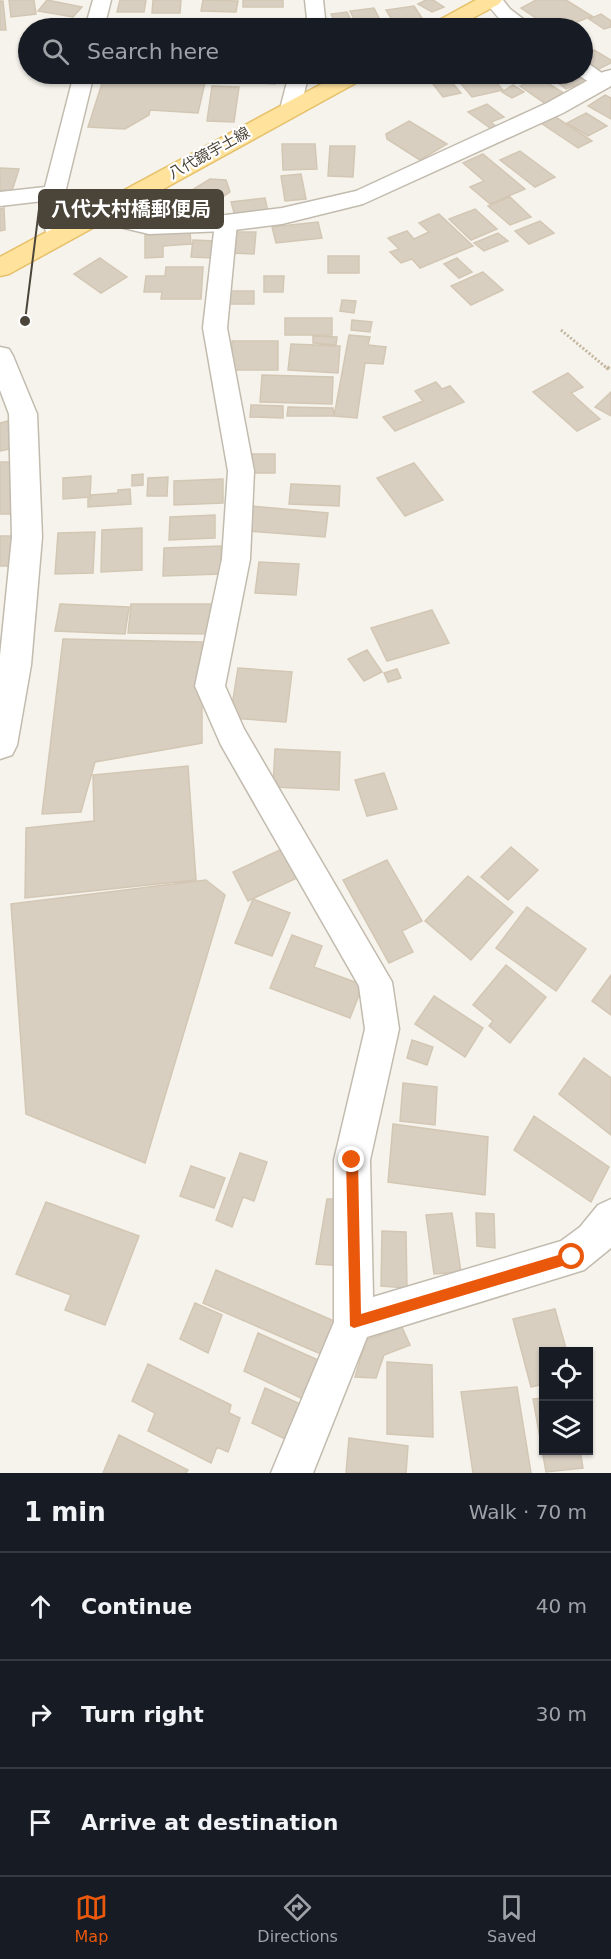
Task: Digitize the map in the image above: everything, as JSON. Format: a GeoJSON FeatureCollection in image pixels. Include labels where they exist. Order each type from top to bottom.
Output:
{"type":"FeatureCollection","features":[{"type":"Feature","properties":{"kind":"main road"},"geometry":{"type":"LineString","coordinates":[[458,18],[493,0]]}},
{"type":"Feature","properties":{"kind":"main road","name":"八代鏡宇土線"},"geometry":{"type":"LineString","coordinates":[[0,268],[336,84]]}},
{"type":"Feature","properties":{"kind":"street"},"geometry":{"type":"LineString","coordinates":[[98,18],[102,0]]}},
{"type":"Feature","properties":{"kind":"street"},"geometry":{"type":"LineString","coordinates":[[314,0],[316,18]]}},
{"type":"Feature","properties":{"kind":"street"},"geometry":{"type":"LineString","coordinates":[[493,0],[503,14],[509,18]]}},
{"type":"Feature","properties":{"kind":"street"},"geometry":{"type":"LineString","coordinates":[[95,214],[149,226],[226,223],[282,216],[363,197],[555,108],[606,79]]}},
{"type":"Feature","properties":{"kind":"street"},"geometry":{"type":"LineString","coordinates":[[62,235],[53,225],[54,193],[81,84]]}},
{"type":"Feature","properties":{"kind":"street"},"geometry":{"type":"LineString","coordinates":[[290,109],[297,84]]}},
{"type":"Feature","properties":{"kind":"street"},"geometry":{"type":"LineString","coordinates":[[0,198],[54,193]]}},
{"type":"Feature","properties":{"kind":"street"},"geometry":{"type":"LineString","coordinates":[[226,223],[215,328],[241,471],[236,559],[210,686],[232,736],[375,981],[382,1029],[352,1160],[354,1322],[292,1473]]}},
{"type":"Feature","properties":{"kind":"street"},"geometry":{"type":"LineString","coordinates":[[0,356],[23,414],[27,537],[15,665],[0,745]]}},
{"type":"Feature","properties":{"kind":"street"},"geometry":{"type":"LineString","coordinates":[[354,1322],[572,1257],[593,1240],[608,1234]]}},
{"type":"Feature","properties":{"kind":"path"},"geometry":{"type":"LineString","coordinates":[[561,330],[611,371]]}},
{"type":"Feature","properties":{"kind":"building"},"geometry":{"type":"Polygon","coordinates":[[[9,0],[34,0],[36,14],[11,17],[9,0]]]}},
{"type":"Feature","properties":{"kind":"building"},"geometry":{"type":"Polygon","coordinates":[[[47,0],[82,7],[73,17],[38,11],[47,0]]]}},
{"type":"Feature","properties":{"kind":"building"},"geometry":{"type":"Polygon","coordinates":[[[120,0],[146,0],[144,12],[117,12],[120,0]]]}},
{"type":"Feature","properties":{"kind":"building"},"geometry":{"type":"Polygon","coordinates":[[[153,0],[181,0],[180,13],[152,13],[153,0]]]}},
{"type":"Feature","properties":{"kind":"building"},"geometry":{"type":"Polygon","coordinates":[[[203,0],[238,1],[236,12],[201,11],[203,0]]]}},
{"type":"Feature","properties":{"kind":"building"},"geometry":{"type":"Polygon","coordinates":[[[243,0],[283,0],[283,7],[243,7],[243,0]]]}},
{"type":"Feature","properties":{"kind":"building"},"geometry":{"type":"Polygon","coordinates":[[[426,0],[433,0],[444,7],[432,12],[418,4],[426,0]]]}},
{"type":"Feature","properties":{"kind":"building"},"geometry":{"type":"Polygon","coordinates":[[[536,0],[566,0],[592,16],[587,18],[536,18],[521,8],[536,0]]]}},
{"type":"Feature","properties":{"kind":"building"},"geometry":{"type":"Polygon","coordinates":[[[0,1],[3,1],[6,30],[0,30],[0,1]]]}},
{"type":"Feature","properties":{"kind":"building"},"geometry":{"type":"Polygon","coordinates":[[[414,6],[422,18],[391,18],[386,10],[414,6]]]}},
{"type":"Feature","properties":{"kind":"building"},"geometry":{"type":"Polygon","coordinates":[[[374,8],[379,18],[354,18],[350,11],[374,8]]]}},
{"type":"Feature","properties":{"kind":"building"},"geometry":{"type":"Polygon","coordinates":[[[347,12],[350,18],[333,18],[331,14],[347,12]]]}},
{"type":"Feature","properties":{"kind":"building"},"geometry":{"type":"Polygon","coordinates":[[[601,14],[611,21],[611,27],[604,29],[591,18],[601,14]]]}},
{"type":"Feature","properties":{"kind":"building"},"geometry":{"type":"Polygon","coordinates":[[[593,50],[611,60],[611,63],[595,71],[593,70],[593,50]]]}},
{"type":"Feature","properties":{"kind":"building"},"geometry":{"type":"Polygon","coordinates":[[[102,84],[205,84],[198,113],[150,110],[149,115],[125,129],[88,127],[102,84]]]}},
{"type":"Feature","properties":{"kind":"building"},"geometry":{"type":"Polygon","coordinates":[[[433,84],[453,84],[461,93],[443,97],[433,84]]]}},
{"type":"Feature","properties":{"kind":"building"},"geometry":{"type":"Polygon","coordinates":[[[461,84],[498,84],[503,90],[472,97],[461,84]]]}},
{"type":"Feature","properties":{"kind":"building"},"geometry":{"type":"Polygon","coordinates":[[[549,84],[565,94],[546,104],[520,86],[549,84]]]}},
{"type":"Feature","properties":{"kind":"building"},"geometry":{"type":"Polygon","coordinates":[[[559,84],[579,84],[566,89],[559,84]]]}},
{"type":"Feature","properties":{"kind":"building"},"geometry":{"type":"Polygon","coordinates":[[[513,85],[524,92],[512,98],[502,92],[513,85]]]}},
{"type":"Feature","properties":{"kind":"building"},"geometry":{"type":"Polygon","coordinates":[[[212,86],[239,87],[234,122],[207,121],[212,86]]]}},
{"type":"Feature","properties":{"kind":"building"},"geometry":{"type":"Polygon","coordinates":[[[605,95],[611,98],[611,119],[588,106],[605,95]]]}},
{"type":"Feature","properties":{"kind":"building"},"geometry":{"type":"Polygon","coordinates":[[[487,104],[504,117],[491,122],[499,129],[494,131],[468,112],[487,104]]]}},
{"type":"Feature","properties":{"kind":"building"},"geometry":{"type":"Polygon","coordinates":[[[586,113],[607,126],[588,136],[567,123],[586,113]]]}},
{"type":"Feature","properties":{"kind":"building"},"geometry":{"type":"Polygon","coordinates":[[[554,116],[592,141],[578,148],[541,123],[554,116]]]}},
{"type":"Feature","properties":{"kind":"building"},"geometry":{"type":"Polygon","coordinates":[[[409,121],[447,144],[420,160],[387,139],[386,134],[409,121]]]}},
{"type":"Feature","properties":{"kind":"building"},"geometry":{"type":"Polygon","coordinates":[[[282,144],[315,144],[317,169],[283,170],[282,144]]]}},
{"type":"Feature","properties":{"kind":"building"},"geometry":{"type":"Polygon","coordinates":[[[330,146],[355,146],[353,177],[328,176],[330,146]]]}},
{"type":"Feature","properties":{"kind":"building"},"geometry":{"type":"Polygon","coordinates":[[[520,151],[555,177],[535,187],[500,160],[520,151]]]}},
{"type":"Feature","properties":{"kind":"building"},"geometry":{"type":"Polygon","coordinates":[[[483,154],[525,189],[490,204],[470,187],[484,181],[463,163],[483,154]]]}},
{"type":"Feature","properties":{"kind":"building"},"geometry":{"type":"Polygon","coordinates":[[[0,168],[19,169],[12,191],[0,190],[0,168]]]}},
{"type":"Feature","properties":{"kind":"building"},"geometry":{"type":"Polygon","coordinates":[[[301,174],[306,199],[285,201],[281,176],[301,174]]]}},
{"type":"Feature","properties":{"kind":"building"},"geometry":{"type":"Polygon","coordinates":[[[210,179],[226,180],[230,192],[217,201],[218,217],[176,218],[174,201],[210,179]]]}},
{"type":"Feature","properties":{"kind":"building"},"geometry":{"type":"Polygon","coordinates":[[[510,197],[531,217],[510,225],[488,206],[510,197]]]}},
{"type":"Feature","properties":{"kind":"building"},"geometry":{"type":"Polygon","coordinates":[[[265,198],[268,212],[235,216],[231,202],[265,198]]]}},
{"type":"Feature","properties":{"kind":"building"},"geometry":{"type":"Polygon","coordinates":[[[4,208],[5,230],[0,231],[0,209],[4,208]]]}},
{"type":"Feature","properties":{"kind":"building"},"geometry":{"type":"Polygon","coordinates":[[[475,209],[497,229],[471,240],[449,219],[475,209]]]}},
{"type":"Feature","properties":{"kind":"building"},"geometry":{"type":"Polygon","coordinates":[[[439,214],[473,246],[420,268],[412,259],[401,263],[390,252],[399,249],[388,238],[407,231],[414,239],[429,232],[419,223],[439,214]]]}},
{"type":"Feature","properties":{"kind":"building"},"geometry":{"type":"Polygon","coordinates":[[[540,221],[554,233],[529,244],[515,231],[540,221]]]}},
{"type":"Feature","properties":{"kind":"building"},"geometry":{"type":"Polygon","coordinates":[[[318,222],[322,238],[276,243],[272,227],[318,222]]]}},
{"type":"Feature","properties":{"kind":"building"},"geometry":{"type":"Polygon","coordinates":[[[190,232],[191,244],[163,246],[163,257],[145,258],[145,235],[190,232]]]}},
{"type":"Feature","properties":{"kind":"building"},"geometry":{"type":"Polygon","coordinates":[[[231,232],[256,232],[254,254],[230,253],[231,232]]]}},
{"type":"Feature","properties":{"kind":"building"},"geometry":{"type":"Polygon","coordinates":[[[498,233],[508,241],[484,251],[474,243],[498,233]]]}},
{"type":"Feature","properties":{"kind":"building"},"geometry":{"type":"Polygon","coordinates":[[[193,240],[216,241],[214,258],[191,257],[193,240]]]}},
{"type":"Feature","properties":{"kind":"building"},"geometry":{"type":"Polygon","coordinates":[[[328,256],[359,256],[359,273],[328,273],[328,256]]]}},
{"type":"Feature","properties":{"kind":"building"},"geometry":{"type":"Polygon","coordinates":[[[100,258],[127,277],[101,293],[74,274],[100,258]]]}},
{"type":"Feature","properties":{"kind":"building"},"geometry":{"type":"Polygon","coordinates":[[[457,258],[472,272],[459,278],[444,264],[457,258]]]}},
{"type":"Feature","properties":{"kind":"building"},"geometry":{"type":"Polygon","coordinates":[[[166,267],[203,267],[201,299],[161,299],[162,292],[144,292],[146,276],[165,276],[166,267]]]}},
{"type":"Feature","properties":{"kind":"building"},"geometry":{"type":"Polygon","coordinates":[[[483,272],[503,290],[471,305],[451,286],[483,272]]]}},
{"type":"Feature","properties":{"kind":"building"},"geometry":{"type":"Polygon","coordinates":[[[264,276],[284,276],[283,292],[264,292],[264,276]]]}},
{"type":"Feature","properties":{"kind":"building"},"geometry":{"type":"Polygon","coordinates":[[[229,291],[254,291],[254,304],[229,304],[229,291]]]}},
{"type":"Feature","properties":{"kind":"building"},"geometry":{"type":"Polygon","coordinates":[[[342,300],[356,301],[354,313],[340,311],[342,300]]]}},
{"type":"Feature","properties":{"kind":"building"},"geometry":{"type":"Polygon","coordinates":[[[285,318],[332,318],[332,335],[285,335],[285,318]]]}},
{"type":"Feature","properties":{"kind":"building"},"geometry":{"type":"Polygon","coordinates":[[[352,320],[372,322],[370,332],[351,330],[352,320]]]}},
{"type":"Feature","properties":{"kind":"building"},"geometry":{"type":"Polygon","coordinates":[[[349,335],[370,337],[368,345],[386,347],[383,364],[365,363],[357,418],[334,416],[349,335]]]}},
{"type":"Feature","properties":{"kind":"building"},"geometry":{"type":"Polygon","coordinates":[[[313,336],[337,337],[336,345],[313,343],[313,336]]]}},
{"type":"Feature","properties":{"kind":"building"},"geometry":{"type":"Polygon","coordinates":[[[232,341],[278,341],[278,370],[231,370],[232,341]]]}},
{"type":"Feature","properties":{"kind":"building"},"geometry":{"type":"Polygon","coordinates":[[[291,344],[340,346],[338,373],[288,370],[291,344]]]}},
{"type":"Feature","properties":{"kind":"building"},"geometry":{"type":"Polygon","coordinates":[[[568,373],[583,387],[571,393],[600,419],[577,431],[533,392],[568,373]]]}},
{"type":"Feature","properties":{"kind":"building"},"geometry":{"type":"Polygon","coordinates":[[[262,375],[333,377],[332,404],[260,402],[262,375]]]}},
{"type":"Feature","properties":{"kind":"building"},"geometry":{"type":"Polygon","coordinates":[[[436,382],[442,389],[450,386],[464,402],[395,431],[383,417],[423,401],[415,391],[436,382]]]}},
{"type":"Feature","properties":{"kind":"building"},"geometry":{"type":"Polygon","coordinates":[[[611,392],[611,416],[595,407],[611,392]]]}},
{"type":"Feature","properties":{"kind":"building"},"geometry":{"type":"Polygon","coordinates":[[[251,405],[283,406],[283,418],[250,417],[251,405]]]}},
{"type":"Feature","properties":{"kind":"building"},"geometry":{"type":"Polygon","coordinates":[[[288,407],[333,408],[334,416],[287,416],[288,407]]]}},
{"type":"Feature","properties":{"kind":"building"},"geometry":{"type":"Polygon","coordinates":[[[8,421],[15,448],[0,451],[0,423],[8,421]]]}},
{"type":"Feature","properties":{"kind":"building"},"geometry":{"type":"Polygon","coordinates":[[[252,454],[275,454],[275,473],[252,473],[252,454]]]}},
{"type":"Feature","properties":{"kind":"building"},"geometry":{"type":"Polygon","coordinates":[[[0,462],[9,462],[17,472],[11,514],[0,514],[0,462]]]}},
{"type":"Feature","properties":{"kind":"building"},"geometry":{"type":"Polygon","coordinates":[[[414,463],[443,500],[405,516],[377,478],[414,463]]]}},
{"type":"Feature","properties":{"kind":"building"},"geometry":{"type":"Polygon","coordinates":[[[143,474],[143,485],[132,486],[132,475],[143,474]]]}},
{"type":"Feature","properties":{"kind":"building"},"geometry":{"type":"Polygon","coordinates":[[[91,476],[90,497],[63,499],[63,478],[91,476]]]}},
{"type":"Feature","properties":{"kind":"building"},"geometry":{"type":"Polygon","coordinates":[[[168,477],[167,496],[147,496],[148,478],[168,477]]]}},
{"type":"Feature","properties":{"kind":"building"},"geometry":{"type":"Polygon","coordinates":[[[223,479],[223,503],[174,505],[174,481],[223,479]]]}},
{"type":"Feature","properties":{"kind":"building"},"geometry":{"type":"Polygon","coordinates":[[[291,484],[340,486],[339,506],[289,504],[291,484]]]}},
{"type":"Feature","properties":{"kind":"building"},"geometry":{"type":"Polygon","coordinates":[[[130,489],[131,504],[88,507],[88,499],[91,499],[91,495],[118,493],[118,490],[130,489]]]}},
{"type":"Feature","properties":{"kind":"building"},"geometry":{"type":"Polygon","coordinates":[[[252,506],[328,513],[325,537],[248,531],[252,506]]]}},
{"type":"Feature","properties":{"kind":"building"},"geometry":{"type":"Polygon","coordinates":[[[215,515],[215,538],[169,540],[170,517],[215,515]]]}},
{"type":"Feature","properties":{"kind":"building"},"geometry":{"type":"Polygon","coordinates":[[[142,528],[142,570],[101,572],[102,530],[142,528]]]}},
{"type":"Feature","properties":{"kind":"building"},"geometry":{"type":"Polygon","coordinates":[[[95,532],[93,573],[55,574],[58,533],[95,532]]]}},
{"type":"Feature","properties":{"kind":"building"},"geometry":{"type":"Polygon","coordinates":[[[0,536],[16,536],[11,566],[0,566],[0,536]]]}},
{"type":"Feature","properties":{"kind":"building"},"geometry":{"type":"Polygon","coordinates":[[[221,546],[221,574],[163,576],[164,548],[221,546]]]}},
{"type":"Feature","properties":{"kind":"building"},"geometry":{"type":"Polygon","coordinates":[[[259,562],[299,564],[296,595],[255,593],[259,562]]]}},
{"type":"Feature","properties":{"kind":"building"},"geometry":{"type":"Polygon","coordinates":[[[60,604],[129,607],[125,634],[55,631],[60,604]]]}},
{"type":"Feature","properties":{"kind":"building"},"geometry":{"type":"Polygon","coordinates":[[[131,604],[213,604],[211,634],[128,633],[131,604]]]}},
{"type":"Feature","properties":{"kind":"building"},"geometry":{"type":"Polygon","coordinates":[[[432,610],[449,643],[387,661],[371,628],[432,610]]]}},
{"type":"Feature","properties":{"kind":"building"},"geometry":{"type":"Polygon","coordinates":[[[63,639],[202,642],[202,743],[95,762],[81,812],[42,814],[63,639]]]}},
{"type":"Feature","properties":{"kind":"building"},"geometry":{"type":"Polygon","coordinates":[[[367,650],[382,672],[364,681],[348,659],[367,650]]]}},
{"type":"Feature","properties":{"kind":"building"},"geometry":{"type":"Polygon","coordinates":[[[238,668],[292,672],[286,722],[230,718],[238,668]]]}},
{"type":"Feature","properties":{"kind":"building"},"geometry":{"type":"Polygon","coordinates":[[[397,669],[401,678],[388,682],[384,673],[397,669]]]}},
{"type":"Feature","properties":{"kind":"building"},"geometry":{"type":"Polygon","coordinates":[[[275,749],[340,752],[339,790],[273,787],[275,749]]]}},
{"type":"Feature","properties":{"kind":"building"},"geometry":{"type":"Polygon","coordinates":[[[188,766],[196,880],[25,898],[26,828],[94,821],[93,775],[188,766]]]}},
{"type":"Feature","properties":{"kind":"building"},"geometry":{"type":"Polygon","coordinates":[[[384,773],[397,809],[367,816],[355,780],[384,773]]]}},
{"type":"Feature","properties":{"kind":"building"},"geometry":{"type":"Polygon","coordinates":[[[511,847],[538,870],[508,900],[481,877],[511,847]]]}},
{"type":"Feature","properties":{"kind":"building"},"geometry":{"type":"Polygon","coordinates":[[[282,849],[297,878],[248,901],[233,872],[282,849]]]}},
{"type":"Feature","properties":{"kind":"building"},"geometry":{"type":"Polygon","coordinates":[[[387,860],[422,921],[402,931],[413,952],[389,963],[343,880],[387,860]]]}},
{"type":"Feature","properties":{"kind":"building"},"geometry":{"type":"Polygon","coordinates":[[[468,876],[513,912],[471,960],[425,921],[468,876]]]}},
{"type":"Feature","properties":{"kind":"building"},"geometry":{"type":"Polygon","coordinates":[[[206,880],[225,895],[145,1163],[26,1114],[11,904],[206,880]]]}},
{"type":"Feature","properties":{"kind":"building"},"geometry":{"type":"Polygon","coordinates":[[[253,899],[290,913],[272,956],[235,943],[253,899]]]}},
{"type":"Feature","properties":{"kind":"building"},"geometry":{"type":"Polygon","coordinates":[[[527,907],[586,949],[556,991],[496,948],[527,907]]]}},
{"type":"Feature","properties":{"kind":"building"},"geometry":{"type":"Polygon","coordinates":[[[292,935],[322,946],[314,967],[363,985],[350,1018],[270,988],[292,935]]]}},
{"type":"Feature","properties":{"kind":"building"},"geometry":{"type":"Polygon","coordinates":[[[506,965],[546,997],[510,1043],[489,1026],[493,1021],[473,1005],[506,965]]]}},
{"type":"Feature","properties":{"kind":"building"},"geometry":{"type":"Polygon","coordinates":[[[611,975],[611,1015],[592,1001],[611,975]]]}},
{"type":"Feature","properties":{"kind":"building"},"geometry":{"type":"Polygon","coordinates":[[[434,996],[483,1028],[465,1057],[415,1024],[434,996]]]}},
{"type":"Feature","properties":{"kind":"building"},"geometry":{"type":"Polygon","coordinates":[[[412,1040],[433,1047],[427,1065],[407,1058],[412,1040]]]}},
{"type":"Feature","properties":{"kind":"building"},"geometry":{"type":"Polygon","coordinates":[[[584,1058],[611,1078],[611,1135],[559,1094],[584,1058]]]}},
{"type":"Feature","properties":{"kind":"building"},"geometry":{"type":"Polygon","coordinates":[[[403,1083],[437,1087],[435,1125],[400,1121],[403,1083]]]}},
{"type":"Feature","properties":{"kind":"building"},"geometry":{"type":"Polygon","coordinates":[[[534,1116],[609,1167],[591,1202],[514,1150],[534,1116]]]}},
{"type":"Feature","properties":{"kind":"building"},"geometry":{"type":"Polygon","coordinates":[[[393,1124],[488,1137],[485,1195],[388,1182],[393,1124]]]}},
{"type":"Feature","properties":{"kind":"building"},"geometry":{"type":"Polygon","coordinates":[[[240,1153],[267,1162],[254,1201],[243,1197],[232,1227],[216,1220],[240,1153]]]}},
{"type":"Feature","properties":{"kind":"building"},"geometry":{"type":"Polygon","coordinates":[[[191,1166],[225,1178],[214,1208],[180,1196],[191,1166]]]}},
{"type":"Feature","properties":{"kind":"building"},"geometry":{"type":"Polygon","coordinates":[[[327,1199],[344,1199],[345,1266],[316,1264],[327,1199]]]}},
{"type":"Feature","properties":{"kind":"building"},"geometry":{"type":"Polygon","coordinates":[[[46,1202],[139,1236],[105,1325],[65,1310],[71,1295],[16,1274],[46,1202]]]}},
{"type":"Feature","properties":{"kind":"building"},"geometry":{"type":"Polygon","coordinates":[[[452,1213],[461,1272],[434,1274],[426,1215],[452,1213]]]}},
{"type":"Feature","properties":{"kind":"building"},"geometry":{"type":"Polygon","coordinates":[[[476,1213],[494,1214],[495,1248],[477,1246],[476,1213]]]}},
{"type":"Feature","properties":{"kind":"building"},"geometry":{"type":"Polygon","coordinates":[[[382,1231],[406,1232],[407,1288],[381,1286],[382,1231]]]}},
{"type":"Feature","properties":{"kind":"building"},"geometry":{"type":"Polygon","coordinates":[[[216,1270],[341,1324],[330,1358],[203,1303],[216,1270]]]}},
{"type":"Feature","properties":{"kind":"building"},"geometry":{"type":"Polygon","coordinates":[[[195,1303],[222,1315],[208,1353],[180,1339],[195,1303]]]}},
{"type":"Feature","properties":{"kind":"building"},"geometry":{"type":"Polygon","coordinates":[[[555,1309],[566,1347],[539,1347],[539,1385],[531,1387],[513,1319],[555,1309]]]}},
{"type":"Feature","properties":{"kind":"building"},"geometry":{"type":"Polygon","coordinates":[[[402,1327],[410,1345],[384,1355],[376,1378],[355,1377],[366,1340],[402,1327]]]}},
{"type":"Feature","properties":{"kind":"building"},"geometry":{"type":"Polygon","coordinates":[[[258,1333],[320,1361],[307,1401],[244,1371],[258,1333]]]}},
{"type":"Feature","properties":{"kind":"building"},"geometry":{"type":"Polygon","coordinates":[[[387,1362],[432,1365],[433,1437],[387,1434],[387,1362]]]}},
{"type":"Feature","properties":{"kind":"building"},"geometry":{"type":"Polygon","coordinates":[[[148,1364],[231,1405],[229,1413],[240,1418],[228,1452],[217,1447],[211,1463],[148,1431],[155,1413],[132,1401],[148,1364]]]}},
{"type":"Feature","properties":{"kind":"building"},"geometry":{"type":"Polygon","coordinates":[[[517,1387],[531,1473],[473,1473],[461,1392],[517,1387]]]}},
{"type":"Feature","properties":{"kind":"building"},"geometry":{"type":"Polygon","coordinates":[[[265,1388],[300,1404],[287,1440],[252,1423],[265,1388]]]}},
{"type":"Feature","properties":{"kind":"building"},"geometry":{"type":"Polygon","coordinates":[[[539,1398],[539,1433],[533,1399],[539,1398]]]}},
{"type":"Feature","properties":{"kind":"building"},"geometry":{"type":"Polygon","coordinates":[[[119,1435],[188,1470],[186,1473],[103,1473],[119,1435]]]}},
{"type":"Feature","properties":{"kind":"building"},"geometry":{"type":"Polygon","coordinates":[[[349,1438],[408,1446],[406,1473],[346,1473],[349,1438]]]}},
{"type":"Feature","properties":{"kind":"building"},"geometry":{"type":"Polygon","coordinates":[[[543,1455],[581,1455],[583,1468],[546,1472],[543,1455]]]}},
{"type":"Feature","properties":{"kind":"place","name":"八代大村橋郵便局"},"geometry":{"type":"Point","coordinates":[25,321]}},
{"type":"Feature","properties":{"kind":"route"},"geometry":{"type":"LineString","coordinates":[[352,1160],[354,1322],[572,1257]]}}]}
